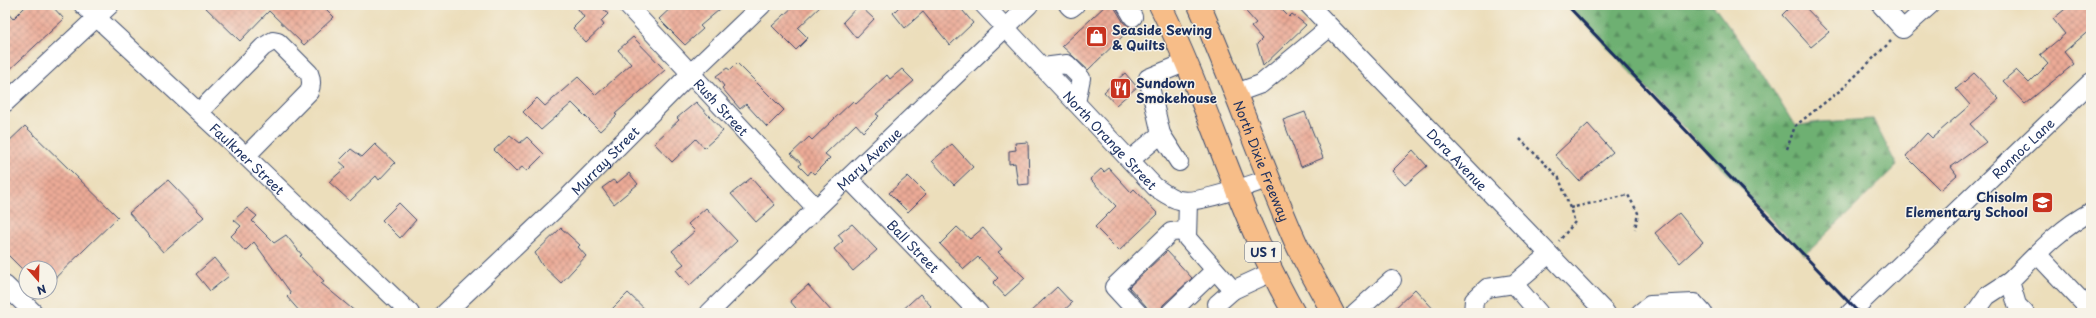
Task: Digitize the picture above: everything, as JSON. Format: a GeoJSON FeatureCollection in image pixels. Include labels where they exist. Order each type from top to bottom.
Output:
{"type":"FeatureCollection","features":[{"type":"Feature","properties":{"kind":"main road","name":"US 1"},"geometry":{"type":"LineString","coordinates":[[1160,5],[1187,62],[1236,189],[1272,272],[1294,313]]}},
{"type":"Feature","properties":{"kind":"main road","name":"North Dixie Freeway"},"geometry":{"type":"LineString","coordinates":[[1199,5],[1236,93],[1268,179],[1297,245],[1334,313]]}},
{"type":"Feature","properties":{"kind":"street","name":"Faulkner Street"},"geometry":{"type":"LineString","coordinates":[[83,5],[246,156],[410,313]]}},
{"type":"Feature","properties":{"kind":"street"},"geometry":{"type":"LineString","coordinates":[[5,103],[110,5]]}},
{"type":"Feature","properties":{"kind":"street","name":"Rush Street"},"geometry":{"type":"LineString","coordinates":[[628,5],[816,208]]}},
{"type":"Feature","properties":{"kind":"street","name":"Murray Street"},"geometry":{"type":"LineString","coordinates":[[445,313],[568,197],[691,73],[762,5]]}},
{"type":"Feature","properties":{"kind":"street","name":"North Orange Street"},"geometry":{"type":"LineString","coordinates":[[984,5],[1155,187],[1169,196],[1180,201],[1188,201],[1268,179]]}},
{"type":"Feature","properties":{"kind":"street","name":"Mary Avenue"},"geometry":{"type":"LineString","coordinates":[[709,313],[816,208],[849,179],[1029,5]]}},
{"type":"Feature","properties":{"kind":"street"},"geometry":{"type":"LineString","coordinates":[[1068,5],[1071,8],[1075,5]]}},
{"type":"Feature","properties":{"kind":"street","name":"Dora Avenue"},"geometry":{"type":"LineString","coordinates":[[1309,5],[1606,313]]}},
{"type":"Feature","properties":{"kind":"street"},"geometry":{"type":"LineString","coordinates":[[1881,5],[1903,30],[1930,5]]}},
{"type":"Feature","properties":{"kind":"street"},"geometry":{"type":"LineString","coordinates":[[1236,93],[1261,84],[1330,27]]}},
{"type":"Feature","properties":{"kind":"street"},"geometry":{"type":"LineString","coordinates":[[199,112],[263,47],[273,41],[278,42],[308,73],[311,78],[311,86],[308,92],[246,156]]}},
{"type":"Feature","properties":{"kind":"street"},"geometry":{"type":"LineString","coordinates":[[1179,162],[1161,134],[1148,78],[1187,62]]}},
{"type":"Feature","properties":{"kind":"street","name":"Ronnoc Lane"},"geometry":{"type":"LineString","coordinates":[[1850,313],[2091,82]]}},
{"type":"Feature","properties":{"kind":"street"},"geometry":{"type":"LineString","coordinates":[[1130,160],[1161,134]]}},
{"type":"Feature","properties":{"kind":"street","name":"Ball Street"},"geometry":{"type":"LineString","coordinates":[[849,179],[978,313]]}},
{"type":"Feature","properties":{"kind":"street"},"geometry":{"type":"LineString","coordinates":[[1188,201],[1187,238],[1233,290]]}},
{"type":"Feature","properties":{"kind":"street"},"geometry":{"type":"LineString","coordinates":[[1975,313],[1987,296],[2010,280],[2037,254],[2080,218],[2091,212]]}},
{"type":"Feature","properties":{"kind":"street"},"geometry":{"type":"LineString","coordinates":[[1138,313],[1114,287],[1171,232],[1187,231]]}},
{"type":"Feature","properties":{"kind":"street"},"geometry":{"type":"LineString","coordinates":[[1473,313],[1474,300],[1487,288],[1514,284],[1549,254]]}},
{"type":"Feature","properties":{"kind":"street"},"geometry":{"type":"LineString","coordinates":[[2037,254],[2091,311]]}},
{"type":"Feature","properties":{"kind":"street"},"geometry":{"type":"LineString","coordinates":[[1170,313],[1215,270]]}},
{"type":"Feature","properties":{"kind":"street"},"geometry":{"type":"LineString","coordinates":[[1217,304],[1233,290],[1272,272]]}},
{"type":"Feature","properties":{"kind":"street"},"geometry":{"type":"LineString","coordinates":[[1355,313],[1392,280]]}},
{"type":"Feature","properties":{"kind":"street"},"geometry":{"type":"LineString","coordinates":[[2010,280],[2017,305],[2025,313]]}},
{"type":"Feature","properties":{"kind":"street"},"geometry":{"type":"LineString","coordinates":[[1514,284],[1539,313]]}},
{"type":"Feature","properties":{"kind":"street"},"geometry":{"type":"LineString","coordinates":[[5,285],[34,313]]}},
{"type":"Feature","properties":{"kind":"street"},"geometry":{"type":"LineString","coordinates":[[1640,313],[1650,305],[1694,303],[1703,313]]}},
{"type":"Feature","properties":{"kind":"path"},"geometry":{"type":"LineString","coordinates":[[1787,149],[1795,126],[1842,89],[1903,30]]}},
{"type":"Feature","properties":{"kind":"path"},"geometry":{"type":"LineString","coordinates":[[1520,139],[1559,178],[1575,222],[1549,254]]}},
{"type":"Feature","properties":{"kind":"path"},"geometry":{"type":"LineString","coordinates":[[1570,208],[1628,195],[1638,213],[1635,229]]}},
{"type":"Feature","properties":{"kind":"green space"},"geometry":{"type":"Polygon","coordinates":[[[1567,5],[1713,5],[1759,68],[1795,126],[1819,122],[1873,119],[1897,166],[1805,255],[1567,5]]]}},
{"type":"Feature","properties":{"kind":"building"},"geometry":{"type":"Polygon","coordinates":[[[27,5],[51,5],[64,19],[5,74],[5,10],[13,19],[27,5]]]}},
{"type":"Feature","properties":{"kind":"building"},"geometry":{"type":"Polygon","coordinates":[[[203,5],[322,5],[334,17],[304,45],[269,11],[240,41],[203,5]]]}},
{"type":"Feature","properties":{"kind":"building"},"geometry":{"type":"Polygon","coordinates":[[[575,5],[600,5],[608,14],[601,21],[604,25],[586,42],[573,28],[584,17],[575,5]]]}},
{"type":"Feature","properties":{"kind":"building"},"geometry":{"type":"Polygon","coordinates":[[[674,5],[725,5],[700,26],[703,29],[685,45],[659,19],[674,5]]]}},
{"type":"Feature","properties":{"kind":"building"},"geometry":{"type":"Polygon","coordinates":[[[795,5],[822,5],[798,28],[808,38],[796,50],[772,26],[795,5]]]}},
{"type":"Feature","properties":{"kind":"building"},"geometry":{"type":"Polygon","coordinates":[[[859,5],[874,19],[856,38],[843,22],[859,5]]]}},
{"type":"Feature","properties":{"kind":"building"},"geometry":{"type":"Polygon","coordinates":[[[901,5],[958,5],[973,23],[950,45],[923,12],[905,28],[893,13],[901,5]]]}},
{"type":"Feature","properties":{"kind":"building","name":"Seaside Sewing & Quilts"},"geometry":{"type":"Polygon","coordinates":[[[1106,5],[1113,5],[1124,23],[1132,27],[1088,70],[1062,46],[1106,5]]]}},
{"type":"Feature","properties":{"kind":"building"},"geometry":{"type":"Polygon","coordinates":[[[1240,5],[1277,5],[1289,17],[1292,14],[1306,25],[1263,66],[1257,44],[1262,39],[1251,27],[1256,23],[1240,5]]]}},
{"type":"Feature","properties":{"kind":"building"},"geometry":{"type":"Polygon","coordinates":[[[1792,5],[1803,5],[1829,32],[1811,47],[1782,15],[1792,5]]]}},
{"type":"Feature","properties":{"kind":"building"},"geometry":{"type":"Polygon","coordinates":[[[2070,5],[2091,5],[2091,29],[2064,52],[2074,64],[2025,104],[2003,81],[2016,70],[2029,83],[2048,64],[2040,55],[2065,34],[2053,19],[2070,5]]]}},
{"type":"Feature","properties":{"kind":"building"},"geometry":{"type":"Polygon","coordinates":[[[633,37],[665,70],[615,114],[617,115],[600,131],[572,103],[541,130],[523,112],[537,98],[545,106],[578,77],[596,95],[631,64],[618,50],[633,37]]]}},
{"type":"Feature","properties":{"kind":"building"},"geometry":{"type":"Polygon","coordinates":[[[737,63],[784,110],[767,127],[746,104],[740,109],[722,88],[724,86],[716,76],[727,68],[730,70],[737,63]]]}},
{"type":"Feature","properties":{"kind":"building"},"geometry":{"type":"Polygon","coordinates":[[[902,69],[914,81],[876,114],[879,116],[863,132],[856,124],[825,154],[830,158],[814,174],[811,171],[808,175],[799,166],[801,163],[791,154],[809,137],[812,140],[853,101],[856,104],[887,75],[890,79],[902,69]]]}},
{"type":"Feature","properties":{"kind":"building","name":"Sundown Smokehouse"},"geometry":{"type":"Polygon","coordinates":[[[1125,73],[1137,87],[1116,105],[1104,92],[1125,73]]]}},
{"type":"Feature","properties":{"kind":"building"},"geometry":{"type":"Polygon","coordinates":[[[1974,73],[1999,99],[1970,124],[1986,142],[1951,167],[1957,175],[1940,190],[1906,156],[1927,133],[1932,138],[1970,105],[1956,89],[1974,73]]]}},
{"type":"Feature","properties":{"kind":"building"},"geometry":{"type":"Polygon","coordinates":[[[696,102],[723,131],[704,148],[696,139],[672,162],[654,143],[679,120],[677,118],[696,102]]]}},
{"type":"Feature","properties":{"kind":"building"},"geometry":{"type":"Polygon","coordinates":[[[1305,112],[1323,158],[1301,167],[1283,120],[1305,112]]]}},
{"type":"Feature","properties":{"kind":"building"},"geometry":{"type":"Polygon","coordinates":[[[1588,124],[1613,152],[1579,181],[1555,155],[1588,124]]]}},
{"type":"Feature","properties":{"kind":"building"},"geometry":{"type":"Polygon","coordinates":[[[25,126],[118,217],[58,275],[58,260],[18,260],[18,265],[5,252],[5,145],[25,126]]]}},
{"type":"Feature","properties":{"kind":"building"},"geometry":{"type":"Polygon","coordinates":[[[510,135],[520,143],[527,137],[544,154],[527,171],[522,167],[516,172],[494,150],[510,135]]]}},
{"type":"Feature","properties":{"kind":"building"},"geometry":{"type":"Polygon","coordinates":[[[1028,142],[1029,184],[1018,185],[1015,163],[1009,164],[1009,151],[1016,150],[1015,143],[1028,142]]]}},
{"type":"Feature","properties":{"kind":"building"},"geometry":{"type":"Polygon","coordinates":[[[375,144],[395,163],[379,180],[376,176],[350,201],[329,182],[346,167],[339,161],[351,149],[362,157],[375,144]]]}},
{"type":"Feature","properties":{"kind":"building"},"geometry":{"type":"Polygon","coordinates":[[[952,144],[973,167],[954,185],[932,161],[952,144]]]}},
{"type":"Feature","properties":{"kind":"building"},"geometry":{"type":"Polygon","coordinates":[[[1413,150],[1427,166],[1405,185],[1392,171],[1413,150]]]}},
{"type":"Feature","properties":{"kind":"building"},"geometry":{"type":"Polygon","coordinates":[[[1109,168],[1131,192],[1134,189],[1158,214],[1119,251],[1095,227],[1116,206],[1090,179],[1101,169],[1104,172],[1109,168]]]}},
{"type":"Feature","properties":{"kind":"building"},"geometry":{"type":"Polygon","coordinates":[[[629,173],[638,184],[614,204],[602,188],[613,180],[617,183],[629,173]]]}},
{"type":"Feature","properties":{"kind":"building"},"geometry":{"type":"Polygon","coordinates":[[[908,176],[926,194],[908,212],[889,193],[908,176]]]}},
{"type":"Feature","properties":{"kind":"building"},"geometry":{"type":"Polygon","coordinates":[[[751,178],[775,205],[756,222],[731,194],[751,178]]]}},
{"type":"Feature","properties":{"kind":"building"},"geometry":{"type":"Polygon","coordinates":[[[168,180],[204,217],[163,252],[129,213],[168,180]]]}},
{"type":"Feature","properties":{"kind":"building"},"geometry":{"type":"Polygon","coordinates":[[[399,203],[416,220],[400,238],[382,220],[399,203]]]}},
{"type":"Feature","properties":{"kind":"building"},"geometry":{"type":"Polygon","coordinates":[[[247,208],[257,216],[252,221],[274,243],[286,235],[302,255],[300,256],[324,281],[321,283],[357,313],[301,313],[287,297],[291,293],[254,242],[245,251],[231,236],[241,226],[234,220],[247,208]]]}},
{"type":"Feature","properties":{"kind":"building"},"geometry":{"type":"Polygon","coordinates":[[[706,208],[737,241],[689,286],[676,270],[684,264],[672,251],[695,231],[688,224],[706,208]]]}},
{"type":"Feature","properties":{"kind":"building"},"geometry":{"type":"Polygon","coordinates":[[[1679,213],[1703,242],[1680,263],[1655,233],[1679,213]]]}},
{"type":"Feature","properties":{"kind":"building"},"geometry":{"type":"Polygon","coordinates":[[[852,224],[877,250],[853,271],[834,249],[843,241],[838,235],[852,224]]]}},
{"type":"Feature","properties":{"kind":"building"},"geometry":{"type":"Polygon","coordinates":[[[957,227],[970,239],[983,228],[1002,249],[998,252],[1025,278],[1005,296],[993,283],[998,278],[978,257],[964,269],[940,244],[957,227]]]}},
{"type":"Feature","properties":{"kind":"building"},"geometry":{"type":"Polygon","coordinates":[[[561,228],[580,245],[578,247],[586,256],[561,283],[542,265],[535,253],[561,228]]]}},
{"type":"Feature","properties":{"kind":"building"},"geometry":{"type":"Polygon","coordinates":[[[1167,251],[1192,278],[1163,305],[1160,313],[1148,313],[1146,306],[1129,287],[1167,251]]]}},
{"type":"Feature","properties":{"kind":"building"},"geometry":{"type":"Polygon","coordinates":[[[214,258],[229,276],[210,291],[196,274],[214,258]]]}},
{"type":"Feature","properties":{"kind":"building"},"geometry":{"type":"Polygon","coordinates":[[[808,285],[833,313],[800,313],[790,301],[808,285]]]}},
{"type":"Feature","properties":{"kind":"building"},"geometry":{"type":"Polygon","coordinates":[[[1057,287],[1072,303],[1061,313],[1029,313],[1057,287]]]}},
{"type":"Feature","properties":{"kind":"building"},"geometry":{"type":"Polygon","coordinates":[[[1415,289],[1437,313],[1390,313],[1415,289]]]}},
{"type":"Feature","properties":{"kind":"building"},"geometry":{"type":"Polygon","coordinates":[[[628,293],[649,313],[608,313],[628,293]]]}},
{"type":"Feature","properties":{"kind":"building"},"geometry":{"type":"Polygon","coordinates":[[[920,294],[931,306],[925,313],[899,313],[920,294]]]}},
{"type":"Feature","properties":{"kind":"railway"},"geometry":{"type":"LineString","coordinates":[[1567,5],[1859,313]]}},
{"type":"Feature","properties":{"kind":"place","name":"Seaside Sewing & Quilts"},"geometry":{"type":"Point","coordinates":[1097,36]}},
{"type":"Feature","properties":{"kind":"place","name":"Sundown Smokehouse"},"geometry":{"type":"Point","coordinates":[1120,89]}},
{"type":"Feature","properties":{"kind":"place","name":"Chisolm Elementary School"},"geometry":{"type":"Point","coordinates":[2043,203]}}]}
